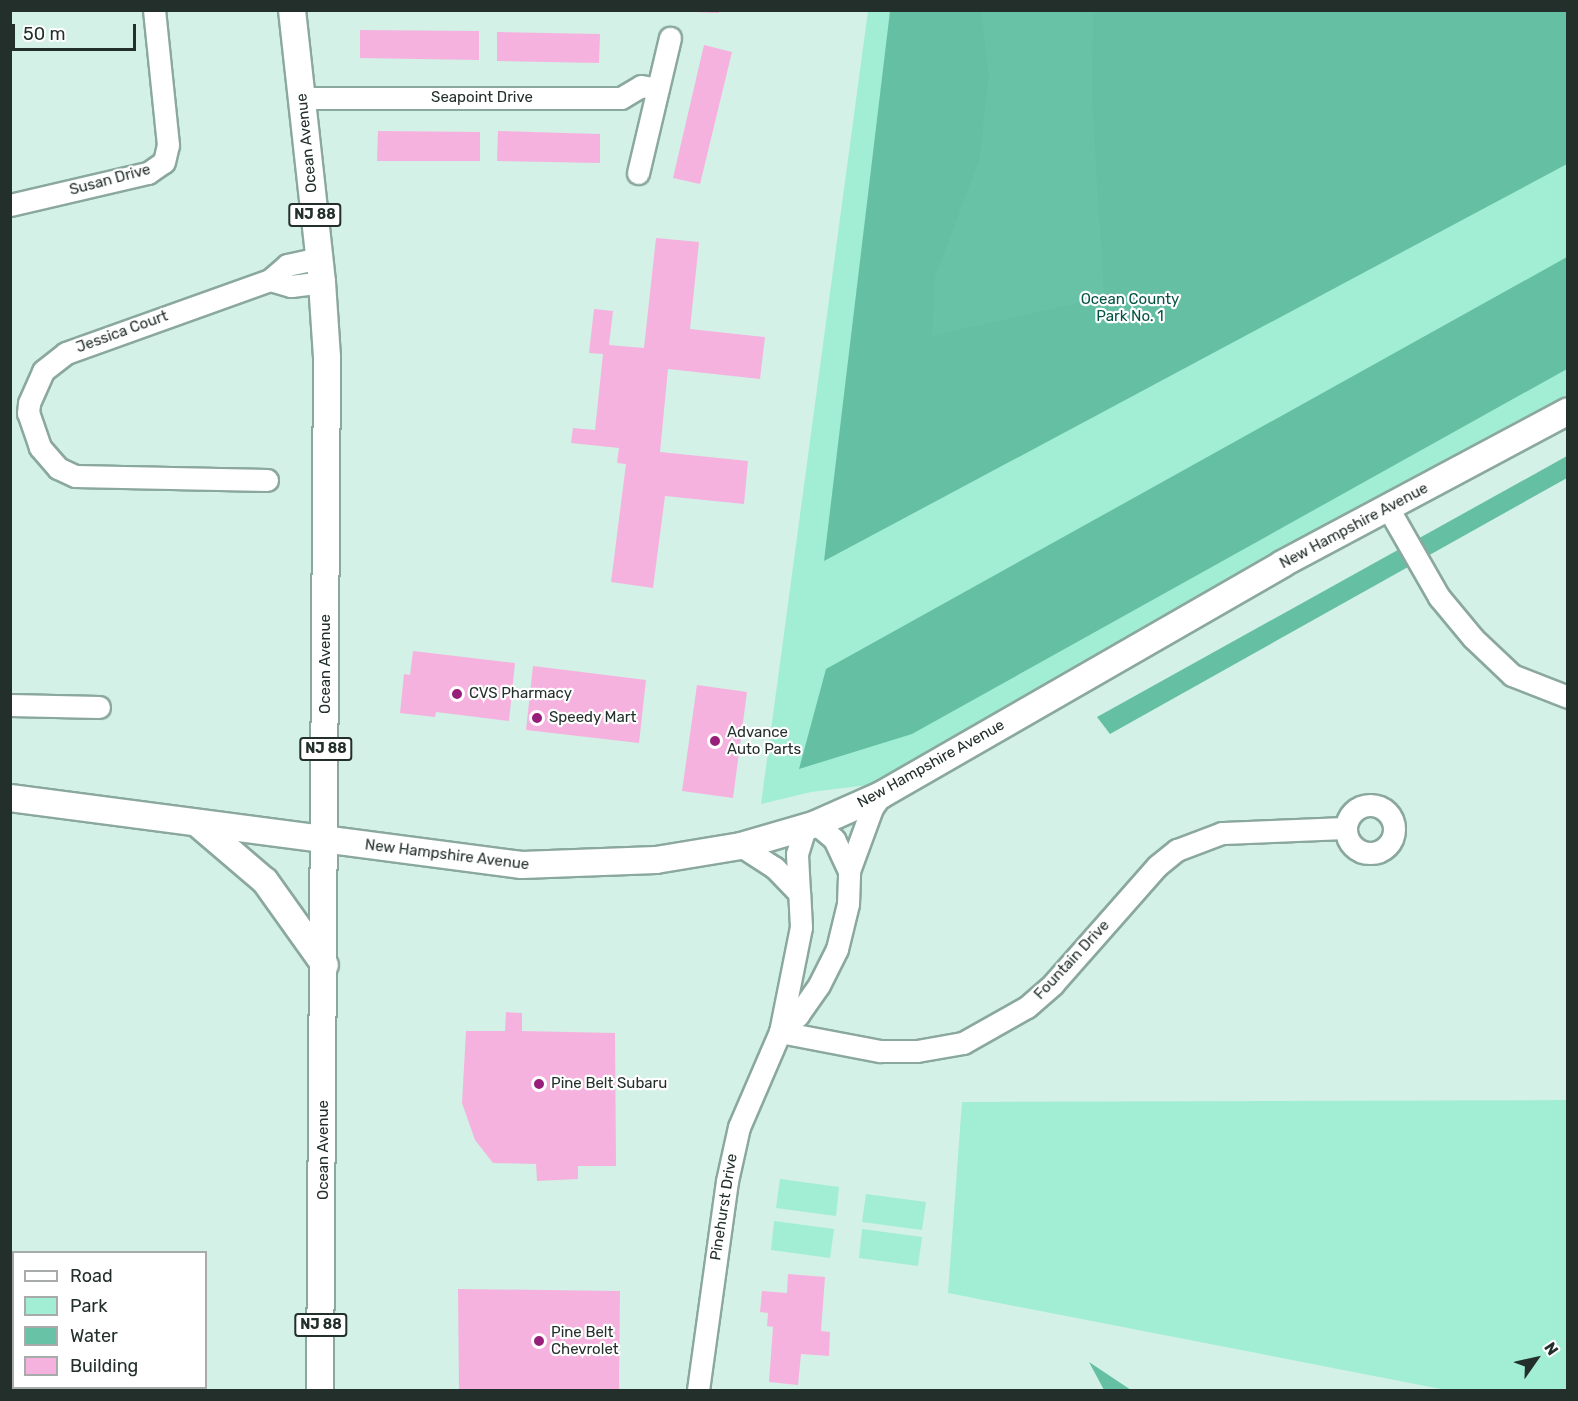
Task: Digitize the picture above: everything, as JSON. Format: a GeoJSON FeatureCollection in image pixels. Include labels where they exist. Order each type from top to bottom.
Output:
{"type":"FeatureCollection","features":[{"type":"Feature","properties":{"kind":"main road","name":"Ocean Avenue"},"geometry":{"type":"LineString","coordinates":[[292,10],[321,270],[327,357],[326,838],[320,1390]]}},
{"type":"Feature","properties":{"kind":"main road","name":"New Hampshire Avenue"},"geometry":{"type":"LineString","coordinates":[[10,798],[535,866],[656,860],[741,846],[810,826],[881,795],[1282,564],[1568,411]]}},
{"type":"Feature","properties":{"kind":"main road"},"geometry":{"type":"LineString","coordinates":[[196,822],[272,889],[325,965]]}},
{"type":"Feature","properties":{"kind":"street","name":"Susan Drive"},"geometry":{"type":"LineString","coordinates":[[10,205],[148,173],[164,162],[168,145],[154,10]]}},
{"type":"Feature","properties":{"kind":"street"},"geometry":{"type":"LineString","coordinates":[[638,173],[670,38]]}},
{"type":"Feature","properties":{"kind":"street","name":"Seapoint Drive"},"geometry":{"type":"LineString","coordinates":[[303,98],[621,98],[641,86],[657,89]]}},
{"type":"Feature","properties":{"kind":"street","name":"Jessica Court"},"geometry":{"type":"LineString","coordinates":[[267,480],[75,476],[58,468],[40,447],[19,413],[43,371],[66,353],[270,280],[287,265],[321,270]]}},
{"type":"Feature","properties":{"kind":"street"},"geometry":{"type":"LineString","coordinates":[[1388,508],[1439,597],[1473,638],[1512,675],[1568,697]]}},
{"type":"Feature","properties":{"kind":"street"},"geometry":{"type":"LineString","coordinates":[[10,705],[99,707]]}},
{"type":"Feature","properties":{"kind":"street","name":"Pinehurst Drive"},"geometry":{"type":"LineString","coordinates":[[780,1032],[811,997],[837,949],[848,904],[849,871],[872,808],[881,795]]}},
{"type":"Feature","properties":{"kind":"street","name":"Pinehurst Drive"},"geometry":{"type":"LineString","coordinates":[[698,1390],[727,1181],[739,1127],[780,1032],[786,987],[801,927],[797,854],[810,826],[834,839],[849,871]]}},
{"type":"Feature","properties":{"kind":"street","name":"Fountain Drive"},"geometry":{"type":"LineString","coordinates":[[780,1032],[880,1051],[917,1051],[963,1043],[1027,1007],[1053,984],[1157,866],[1177,850],[1222,833],[1346,828]]}},
{"type":"Feature","properties":{"kind":"street"},"geometry":{"type":"LineString","coordinates":[[741,846],[775,868],[799,893]]}},
{"type":"Feature","properties":{"kind":"street"},"geometry":{"type":"LineString","coordinates":[[786,987],[811,997]]}},
{"type":"Feature","properties":{"kind":"green space","name":"Ocean County Park No. 1"},"geometry":{"type":"Polygon","coordinates":[[[868,11],[1567,11],[1567,411],[876,784],[811,792],[761,804],[868,11]]]}},
{"type":"Feature","properties":{"kind":"green space"},"geometry":{"type":"Polygon","coordinates":[[[890,11],[1567,11],[1567,164],[824,561],[890,11]]]}},
{"type":"Feature","properties":{"kind":"green space"},"geometry":{"type":"Polygon","coordinates":[[[1567,257],[1567,369],[912,734],[799,769],[826,669],[1567,257]]]}},
{"type":"Feature","properties":{"kind":"green space"},"geometry":{"type":"Polygon","coordinates":[[[1567,456],[1567,478],[1110,734],[1097,717],[1567,456]]]}},
{"type":"Feature","properties":{"kind":"green space"},"geometry":{"type":"Polygon","coordinates":[[[1567,1100],[1567,1390],[1446,1390],[948,1293],[962,1102],[1567,1100]]]}},
{"type":"Feature","properties":{"kind":"green space"},"geometry":{"type":"Polygon","coordinates":[[[780,1179],[839,1187],[836,1216],[776,1208],[780,1179]]]}},
{"type":"Feature","properties":{"kind":"green space"},"geometry":{"type":"Polygon","coordinates":[[[866,1194],[926,1202],[922,1230],[862,1222],[866,1194]]]}},
{"type":"Feature","properties":{"kind":"green space"},"geometry":{"type":"Polygon","coordinates":[[[774,1221],[834,1229],[830,1258],[771,1250],[774,1221]]]}},
{"type":"Feature","properties":{"kind":"green space"},"geometry":{"type":"Polygon","coordinates":[[[862,1229],[922,1237],[918,1266],[859,1258],[862,1229]]]}},
{"type":"Feature","properties":{"kind":"green space"},"geometry":{"type":"Polygon","coordinates":[[[1089,1362],[1131,1390],[1104,1390],[1089,1362]]]}},
{"type":"Feature","properties":{"kind":"water"},"geometry":{"type":"Polygon","coordinates":[[[981,11],[1093,11],[1092,100],[1104,297],[932,336],[934,280],[979,160],[989,77],[981,11]]]}},
{"type":"Feature","properties":{"kind":"building"},"geometry":{"type":"Polygon","coordinates":[[[692,10],[719,10],[719,13],[692,12],[692,10]]]}},
{"type":"Feature","properties":{"kind":"building"},"geometry":{"type":"Polygon","coordinates":[[[360,30],[479,31],[479,60],[360,58],[360,30]]]}},
{"type":"Feature","properties":{"kind":"building"},"geometry":{"type":"Polygon","coordinates":[[[497,32],[600,34],[599,63],[497,61],[497,32]]]}},
{"type":"Feature","properties":{"kind":"building"},"geometry":{"type":"Polygon","coordinates":[[[704,45],[732,52],[700,184],[673,178],[704,45]]]}},
{"type":"Feature","properties":{"kind":"building"},"geometry":{"type":"Polygon","coordinates":[[[378,131],[480,132],[480,161],[377,161],[378,131]]]}},
{"type":"Feature","properties":{"kind":"building"},"geometry":{"type":"Polygon","coordinates":[[[498,131],[600,134],[600,163],[497,161],[498,131]]]}},
{"type":"Feature","properties":{"kind":"building"},"geometry":{"type":"Polygon","coordinates":[[[656,238],[699,242],[690,329],[765,337],[760,379],[668,369],[660,452],[748,461],[744,504],[665,496],[653,588],[611,582],[626,464],[617,463],[619,448],[571,443],[573,428],[595,430],[603,354],[589,353],[594,309],[613,311],[609,345],[644,348],[656,238]]]}},
{"type":"Feature","properties":{"kind":"building","name":"CVS Pharmacy"},"geometry":{"type":"Polygon","coordinates":[[[413,651],[515,663],[509,721],[436,712],[435,717],[400,713],[404,674],[410,675],[413,651]]]}},
{"type":"Feature","properties":{"kind":"building"},"geometry":{"type":"Polygon","coordinates":[[[533,666],[646,680],[639,743],[526,730],[533,666]]]}},
{"type":"Feature","properties":{"kind":"building","name":"Advance Auto Parts"},"geometry":{"type":"Polygon","coordinates":[[[697,685],[747,692],[733,798],[682,791],[697,685]]]}},
{"type":"Feature","properties":{"kind":"building","name":"Pine Belt Subaru"},"geometry":{"type":"Polygon","coordinates":[[[506,1012],[522,1013],[522,1031],[615,1033],[616,1166],[578,1166],[578,1179],[537,1181],[536,1164],[493,1163],[475,1140],[462,1103],[466,1031],[505,1031],[506,1012]]]}},
{"type":"Feature","properties":{"kind":"building"},"geometry":{"type":"Polygon","coordinates":[[[788,1274],[825,1277],[821,1331],[830,1332],[829,1356],[801,1354],[798,1385],[769,1382],[773,1327],[767,1326],[768,1313],[760,1312],[762,1291],[787,1293],[788,1274]]]}},
{"type":"Feature","properties":{"kind":"building","name":"Pine Belt Chevrolet"},"geometry":{"type":"Polygon","coordinates":[[[458,1289],[620,1291],[619,1390],[459,1390],[458,1289]]]}},
{"type":"Feature","properties":{"kind":"building"},"geometry":{"type":"Polygon","coordinates":[[[84,1389],[174,1389],[174,1390],[84,1389]]]}},
{"type":"Feature","properties":{"kind":"place","name":"CVS Pharmacy"},"geometry":{"type":"Point","coordinates":[457,694]}},
{"type":"Feature","properties":{"kind":"place","name":"Speedy Mart"},"geometry":{"type":"Point","coordinates":[537,718]}},
{"type":"Feature","properties":{"kind":"place","name":"Advance Auto Parts"},"geometry":{"type":"Point","coordinates":[715,741]}},
{"type":"Feature","properties":{"kind":"place","name":"Pine Belt Subaru"},"geometry":{"type":"Point","coordinates":[539,1084]}},
{"type":"Feature","properties":{"kind":"place","name":"Pine Belt Chevrolet"},"geometry":{"type":"Point","coordinates":[539,1341]}}]}
